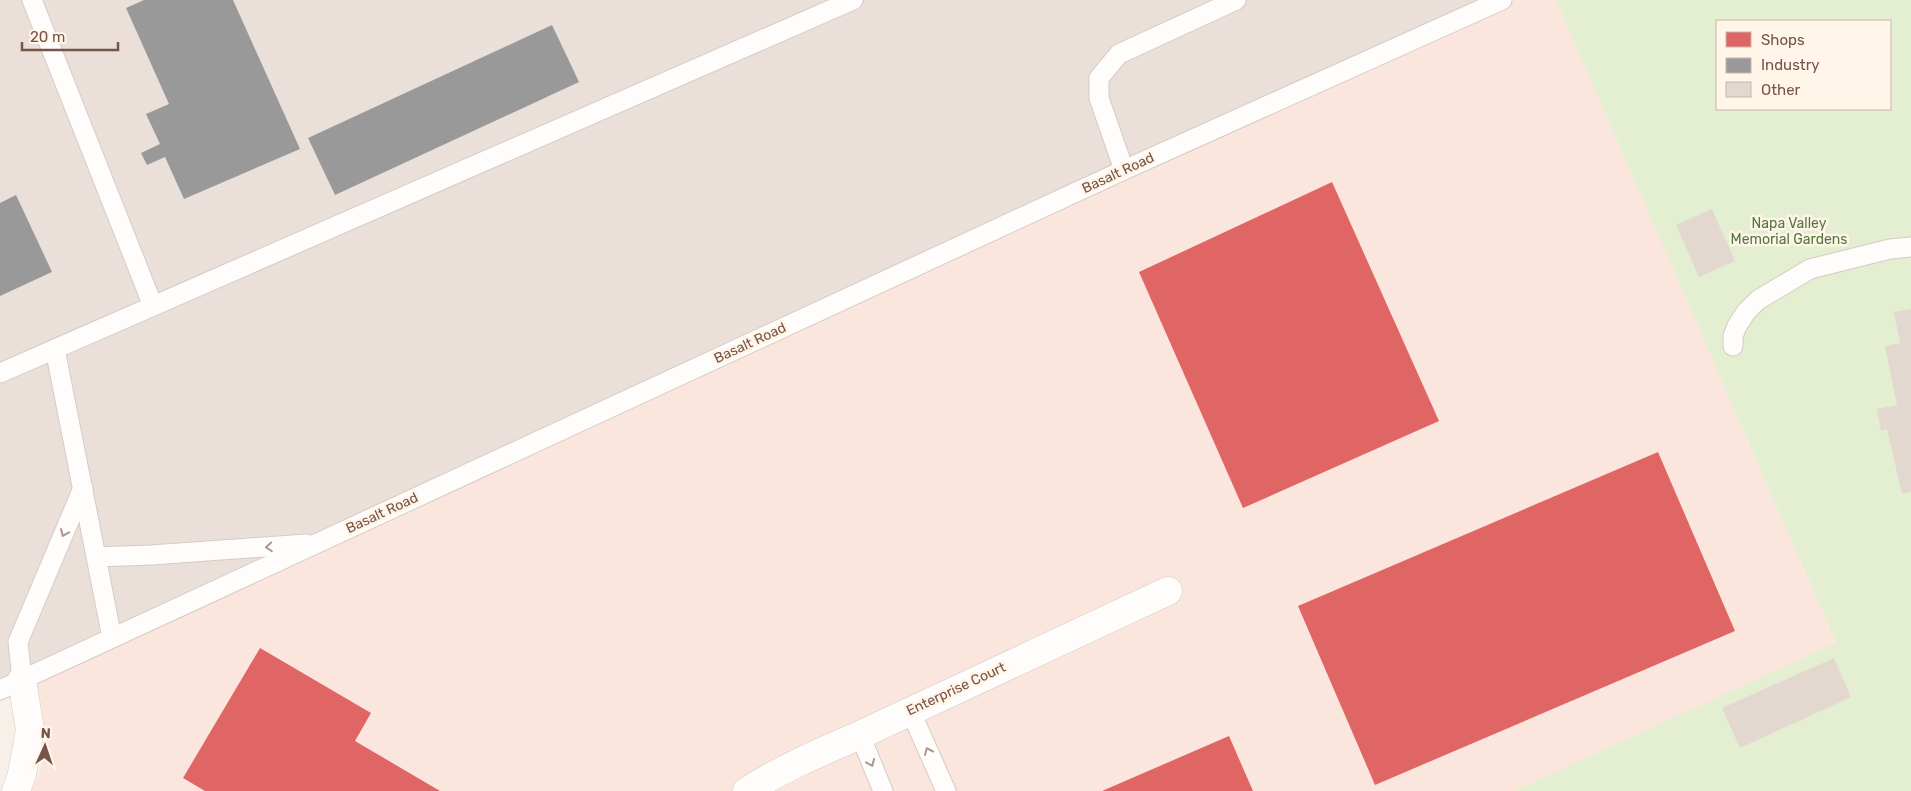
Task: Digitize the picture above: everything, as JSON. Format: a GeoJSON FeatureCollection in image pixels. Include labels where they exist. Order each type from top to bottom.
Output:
{"type":"FeatureCollection","features":[{"type":"Feature","properties":{"kind":"street","name":"Enterprise Court"},"geometry":{"type":"LineString","coordinates":[[747,791],[810,756],[860,735],[1168,591]]}},
{"type":"Feature","properties":{"kind":"street"},"geometry":{"type":"LineString","coordinates":[[11,685],[30,730],[22,774],[16,791]]}},
{"type":"Feature","properties":{"kind":"lane"},"geometry":{"type":"LineString","coordinates":[[32,0],[154,306]]}},
{"type":"Feature","properties":{"kind":"lane"},"geometry":{"type":"LineString","coordinates":[[0,372],[854,0]]}},
{"type":"Feature","properties":{"kind":"lane"},"geometry":{"type":"LineString","coordinates":[[1124,170],[1100,98],[1099,78],[1120,54],[1236,0]]}},
{"type":"Feature","properties":{"kind":"lane","name":"Basalt Road"},"geometry":{"type":"LineString","coordinates":[[11,685],[1124,170],[1502,0]]}},
{"type":"Feature","properties":{"kind":"lane"},"geometry":{"type":"LineString","coordinates":[[1733,346],[1737,326],[1746,312],[1758,300],[1810,269],[1890,249],[1911,247]]}},
{"type":"Feature","properties":{"kind":"lane"},"geometry":{"type":"LineString","coordinates":[[55,349],[112,638]]}},
{"type":"Feature","properties":{"kind":"lane"},"geometry":{"type":"LineString","coordinates":[[11,685],[18,642],[83,488]]}},
{"type":"Feature","properties":{"kind":"lane"},"geometry":{"type":"LineString","coordinates":[[96,557],[317,543]]}},
{"type":"Feature","properties":{"kind":"lane"},"geometry":{"type":"LineString","coordinates":[[910,710],[946,791]]}},
{"type":"Feature","properties":{"kind":"lane"},"geometry":{"type":"LineString","coordinates":[[860,735],[883,791]]}},
{"type":"Feature","properties":{"kind":"shaded area"},"geometry":{"type":"Polygon","coordinates":[[[0,0],[1502,0],[0,689],[0,0]]]}},
{"type":"Feature","properties":{"kind":"shaded area"},"geometry":{"type":"Polygon","coordinates":[[[1502,0],[1556,0],[1836,644],[1514,791],[30,791],[41,769],[41,715],[36,683],[1502,0]]]}},
{"type":"Feature","properties":{"kind":"green space","name":"Napa Valley Memorial Gardens"},"geometry":{"type":"Polygon","coordinates":[[[1556,0],[1911,0],[1911,791],[1514,791],[1836,643],[1556,0]]]}},
{"type":"Feature","properties":{"kind":"building: Shops"},"geometry":{"type":"Polygon","coordinates":[[[1332,182],[1439,421],[1243,508],[1139,272],[1332,182]]]}},
{"type":"Feature","properties":{"kind":"building: Shops"},"geometry":{"type":"Polygon","coordinates":[[[1658,452],[1735,631],[1375,785],[1298,606],[1658,452]]]}},
{"type":"Feature","properties":{"kind":"building: Shops"},"geometry":{"type":"Polygon","coordinates":[[[260,648],[371,713],[355,741],[440,791],[205,791],[183,778],[260,648]]]}},
{"type":"Feature","properties":{"kind":"building: Shops"},"geometry":{"type":"Polygon","coordinates":[[[1229,736],[1253,791],[1102,791],[1229,736]]]}},
{"type":"Feature","properties":{"kind":"building: Industry"},"geometry":{"type":"Polygon","coordinates":[[[144,0],[233,0],[300,149],[184,199],[165,157],[147,165],[141,153],[160,144],[146,114],[169,104],[126,8],[144,0]]]}},
{"type":"Feature","properties":{"kind":"building: Industry"},"geometry":{"type":"Polygon","coordinates":[[[552,25],[579,82],[335,195],[308,138],[552,25]]]}},
{"type":"Feature","properties":{"kind":"building: Industry"},"geometry":{"type":"Polygon","coordinates":[[[16,195],[52,272],[0,296],[0,203],[16,195]]]}},
{"type":"Feature","properties":{"kind":"building: Other"},"geometry":{"type":"Polygon","coordinates":[[[1712,209],[1735,261],[1699,277],[1676,225],[1712,209]]]}},
{"type":"Feature","properties":{"kind":"building: Other"},"geometry":{"type":"Polygon","coordinates":[[[1911,309],[1911,492],[1902,494],[1887,429],[1881,431],[1877,409],[1897,405],[1885,346],[1900,343],[1894,312],[1911,309]]]}},
{"type":"Feature","properties":{"kind":"building: Other"},"geometry":{"type":"Polygon","coordinates":[[[1834,658],[1851,697],[1740,748],[1722,708],[1834,658]]]}}]}
